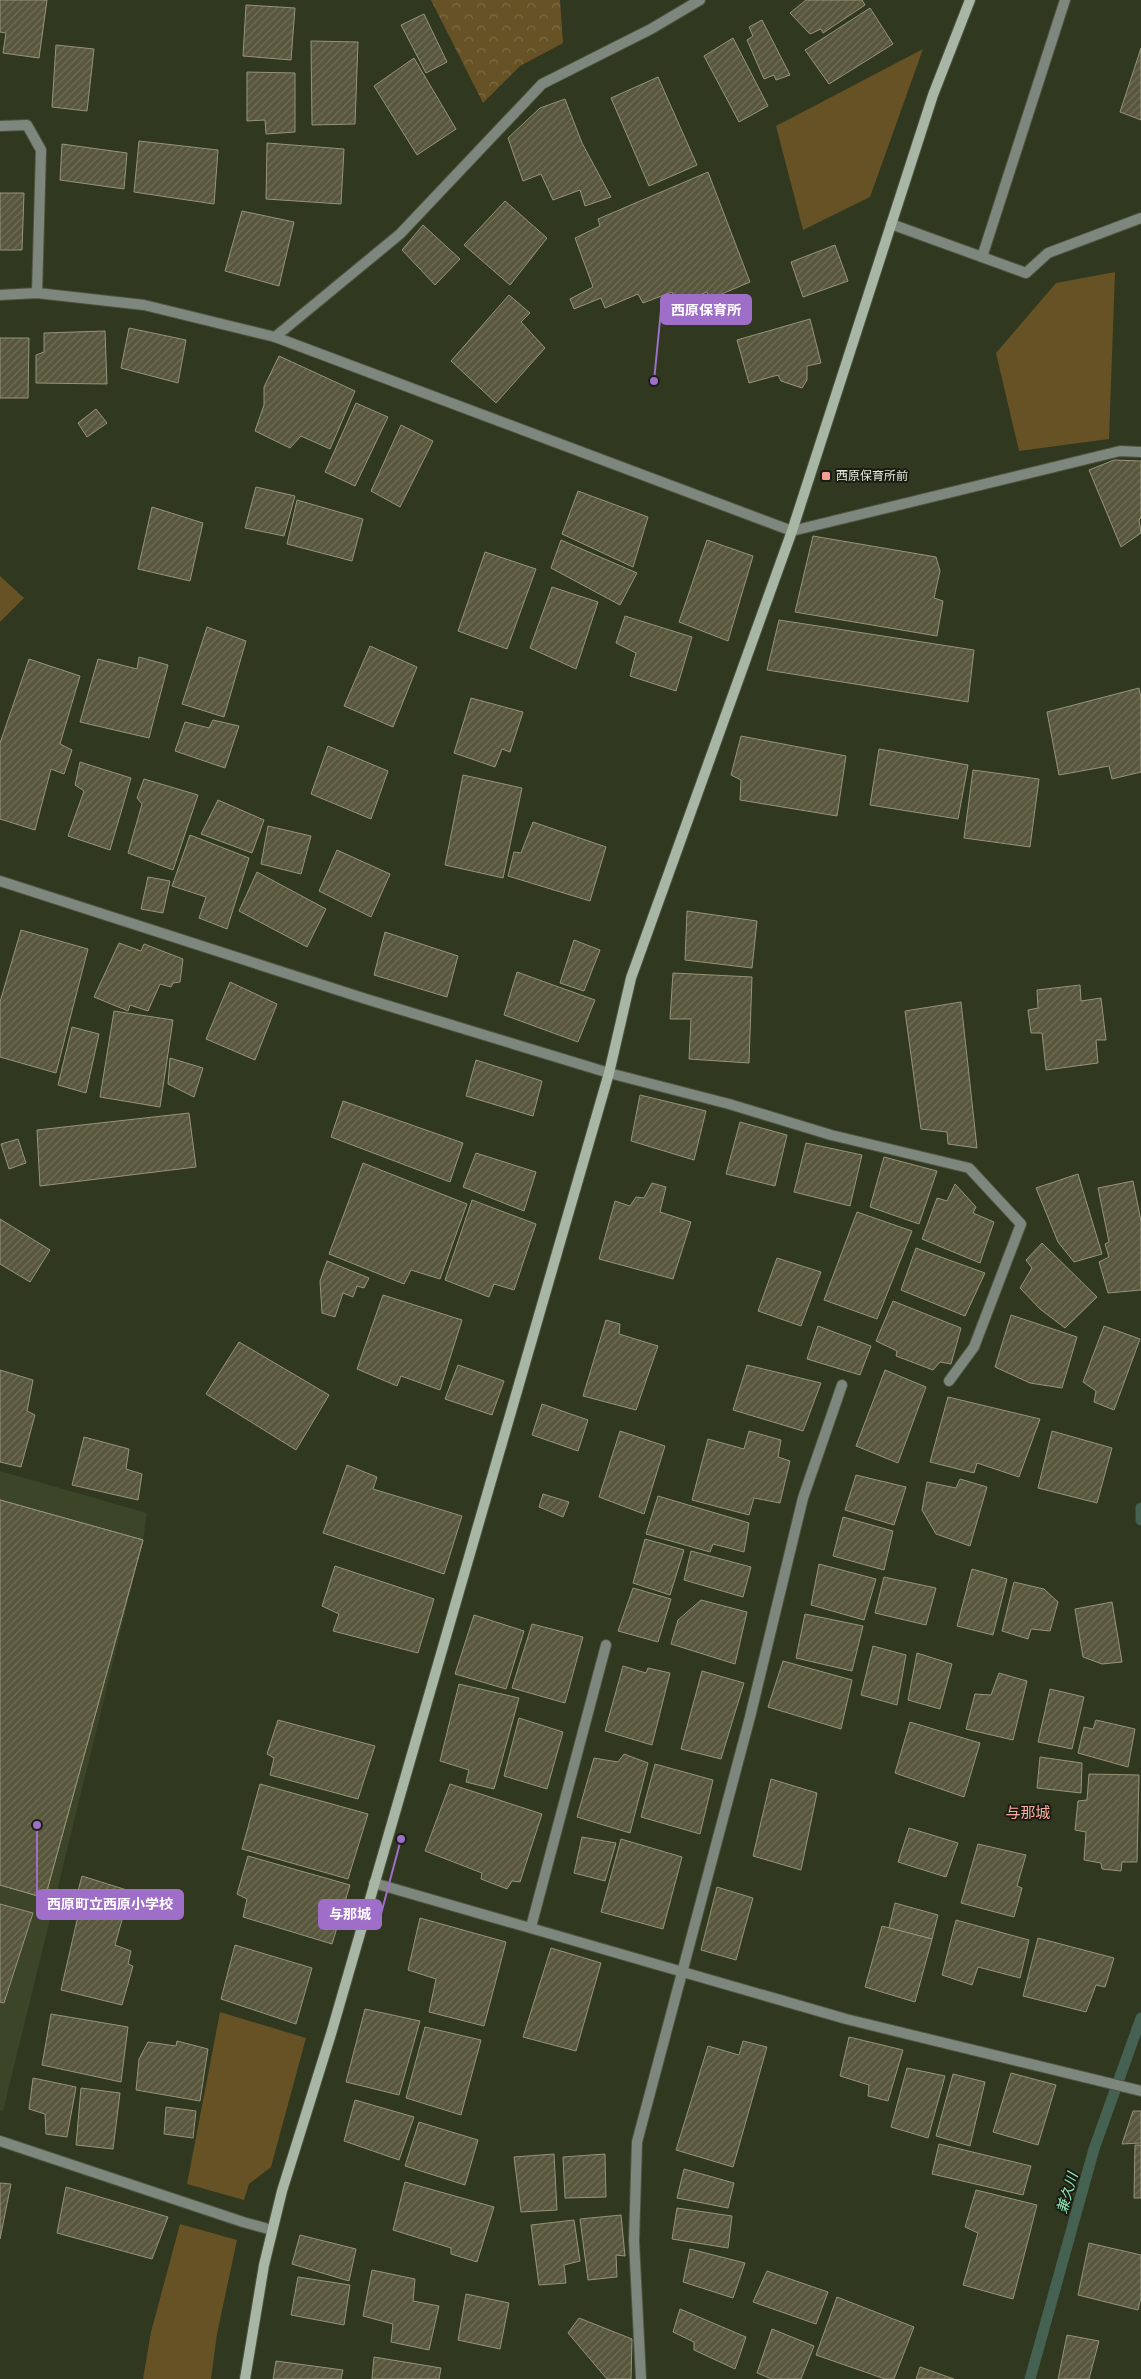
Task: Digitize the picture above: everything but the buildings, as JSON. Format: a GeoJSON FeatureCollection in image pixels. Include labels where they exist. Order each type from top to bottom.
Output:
{"type":"FeatureCollection","features":[{"type":"Feature","properties":{"kind":"street"},"geometry":{"type":"LineString","coordinates":[[275,337],[400,234],[542,84],[651,29],[700,0]]}},
{"type":"Feature","properties":{"kind":"street"},"geometry":{"type":"LineString","coordinates":[[245,2379],[264,2265],[282,2190],[374,1884],[610,1073],[631,978],[792,530],[933,95],[970,0]]}},
{"type":"Feature","properties":{"kind":"street"},"geometry":{"type":"LineString","coordinates":[[982,256],[1065,0]]}},
{"type":"Feature","properties":{"kind":"street"},"geometry":{"type":"LineString","coordinates":[[0,126],[26,125],[41,150],[37,293]]}},
{"type":"Feature","properties":{"kind":"street"},"geometry":{"type":"LineString","coordinates":[[891,224],[1026,273],[1048,253],[1141,218]]}},
{"type":"Feature","properties":{"kind":"street"},"geometry":{"type":"LineString","coordinates":[[0,295],[37,293],[144,305],[275,337],[792,530],[1120,451],[1141,452]]}},
{"type":"Feature","properties":{"kind":"street"},"geometry":{"type":"LineString","coordinates":[[0,881],[366,999],[610,1073],[729,1104],[831,1135],[969,1168],[1021,1224],[974,1347],[949,1381]]}},
{"type":"Feature","properties":{"kind":"street"},"geometry":{"type":"LineString","coordinates":[[641,2379],[634,2241],[637,2142],[750,1717],[803,1498],[842,1385]]}},
{"type":"Feature","properties":{"kind":"street"},"geometry":{"type":"LineString","coordinates":[[531,1928],[606,1645]]}},
{"type":"Feature","properties":{"kind":"street"},"geometry":{"type":"LineString","coordinates":[[374,1884],[846,2019],[1140,2091]]}},
{"type":"Feature","properties":{"kind":"street"},"geometry":{"type":"LineString","coordinates":[[0,2141],[272,2230]]}},
{"type":"Feature","properties":{"kind":"shaded area"},"geometry":{"type":"Polygon","coordinates":[[[0,1471],[147,1513],[143,1540],[3,2111],[0,2110],[0,1471]]]}},
{"type":"Feature","properties":{"kind":"green space"},"geometry":{"type":"Polygon","coordinates":[[[431,0],[560,0],[563,43],[520,66],[483,103],[431,0]]]}},
{"type":"Feature","properties":{"kind":"green space"},"geometry":{"type":"Polygon","coordinates":[[[923,49],[870,197],[803,230],[776,126],[923,49]]]}},
{"type":"Feature","properties":{"kind":"green space"},"geometry":{"type":"Polygon","coordinates":[[[1115,272],[1109,439],[1019,451],[996,353],[1056,283],[1115,272]]]}},
{"type":"Feature","properties":{"kind":"green space"},"geometry":{"type":"Polygon","coordinates":[[[0,576],[24,598],[0,622],[0,576]]]}},
{"type":"Feature","properties":{"kind":"green space"},"geometry":{"type":"Polygon","coordinates":[[[220,2012],[306,2038],[271,2167],[249,2184],[244,2200],[187,2184],[220,2012]]]}},
{"type":"Feature","properties":{"kind":"green space"},"geometry":{"type":"Polygon","coordinates":[[[180,2224],[237,2240],[217,2334],[211,2379],[143,2379],[151,2332],[180,2224]]]}},
{"type":"Feature","properties":{"kind":"waterway","name":"兼久川"},"geometry":{"type":"LineString","coordinates":[[1141,1508],[1141,1520]]}},
{"type":"Feature","properties":{"kind":"waterway","name":"兼久川"},"geometry":{"type":"LineString","coordinates":[[1030,2379],[1094,2149],[1141,2018]]}},
{"type":"Feature","properties":{"kind":"place","name":"西原保育所"},"geometry":{"type":"Point","coordinates":[654,381]}},
{"type":"Feature","properties":{"kind":"place","name":"西原保育所前"},"geometry":{"type":"Point","coordinates":[826,476]}},
{"type":"Feature","properties":{"kind":"place","name":"西原町立西原小学校"},"geometry":{"type":"Point","coordinates":[37,1825]}},
{"type":"Feature","properties":{"kind":"place","name":"与那城"},"geometry":{"type":"Point","coordinates":[401,1839]}},
{"type":"Feature","properties":{"kind":"district","name":"与那城"},"geometry":{"type":"Point","coordinates":[1028,1813]}}]}
